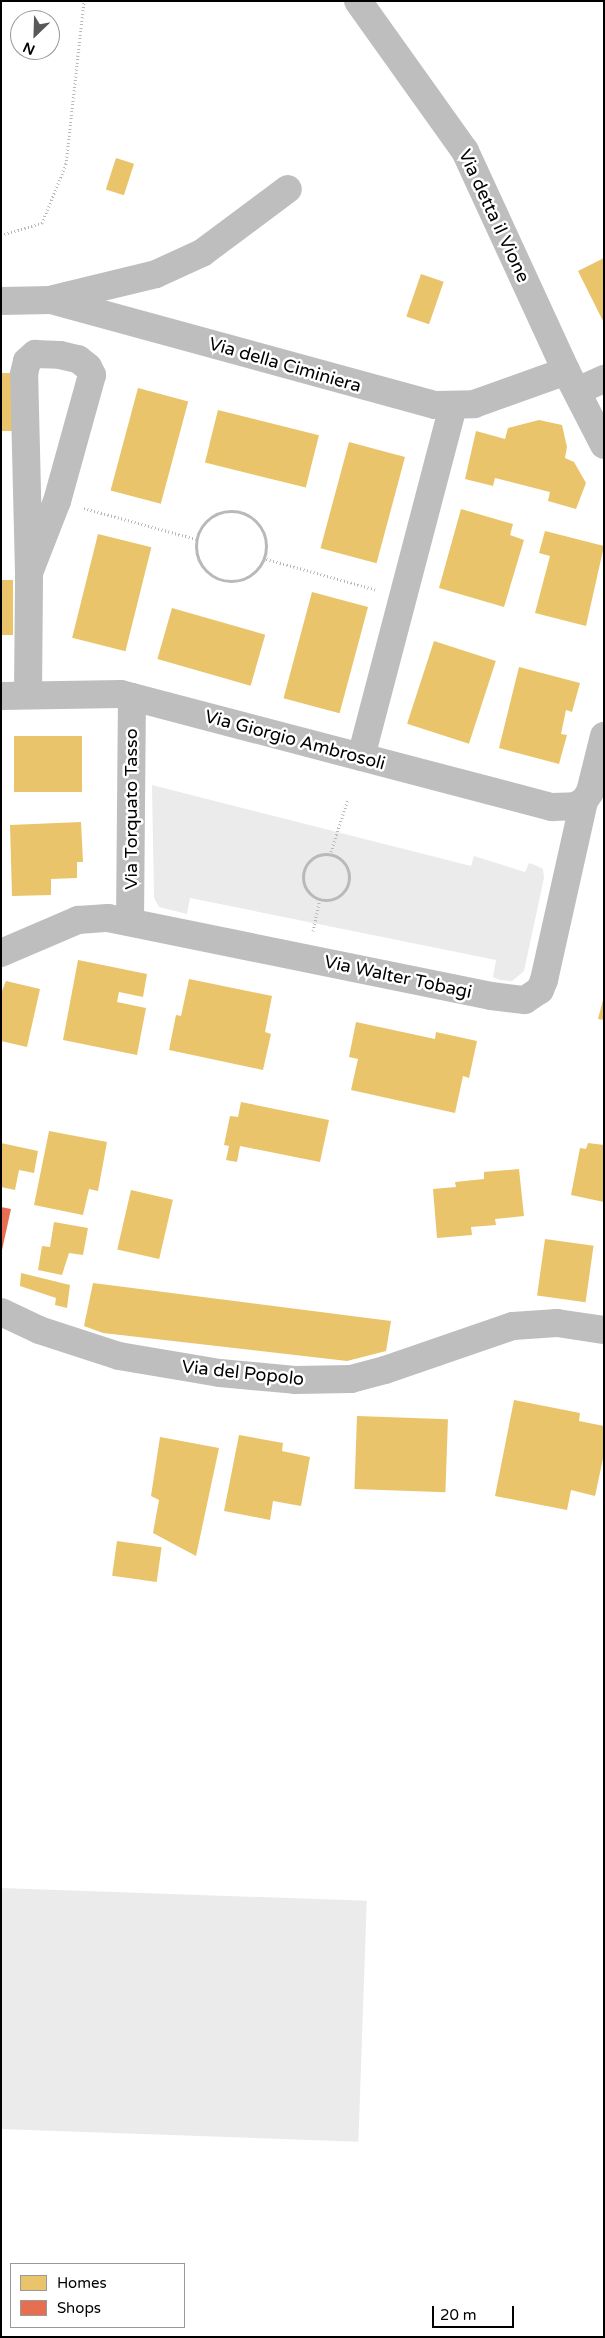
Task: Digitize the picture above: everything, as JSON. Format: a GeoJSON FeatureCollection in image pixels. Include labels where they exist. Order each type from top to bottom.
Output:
{"type":"FeatureCollection","features":[{"type":"Feature","properties":{"kind":"street","name":"Via detta il Vione"},"geometry":{"type":"LineString","coordinates":[[358,1],[465,151],[571,381],[604,445]]}},
{"type":"Feature","properties":{"kind":"street"},"geometry":{"type":"LineString","coordinates":[[51,300],[156,274],[202,254],[288,189]]}},
{"type":"Feature","properties":{"kind":"street","name":"Via della Ciminiera"},"geometry":{"type":"LineString","coordinates":[[1,301],[51,300],[394,396],[453,406],[474,404],[571,381],[604,379]]}},
{"type":"Feature","properties":{"kind":"street"},"geometry":{"type":"LineString","coordinates":[[15,696],[29,573],[24,374],[27,361],[35,354],[78,359],[88,367],[92,375],[57,501],[29,573]]}},
{"type":"Feature","properties":{"kind":"street"},"geometry":{"type":"LineString","coordinates":[[361,757],[401,596],[453,406]]}},
{"type":"Feature","properties":{"kind":"street","name":"Via Giorgio Ambrosoli"},"geometry":{"type":"LineString","coordinates":[[15,696],[100,693],[132,696],[552,807],[569,807],[584,801]]}},
{"type":"Feature","properties":{"kind":"street","name":"Via Torquato Tasso"},"geometry":{"type":"LineString","coordinates":[[130,922],[132,696]]}},
{"type":"Feature","properties":{"kind":"street","name":"Via Walter Tobagi"},"geometry":{"type":"LineString","coordinates":[[1,954],[78,920],[108,918],[491,996],[525,1000],[540,990],[544,980],[582,823],[584,801],[590,792],[604,736]]}},
{"type":"Feature","properties":{"kind":"street","name":"Via del Popolo"},"geometry":{"type":"LineString","coordinates":[[1,1313],[39,1330],[119,1356],[220,1373],[295,1380],[351,1379],[368,1375],[513,1326],[557,1323],[604,1330]]}},
{"type":"Feature","properties":{"kind":"path"},"geometry":{"type":"LineString","coordinates":[[1,235],[42,223],[66,164],[84,1]]}},
{"type":"Feature","properties":{"kind":"path"},"geometry":{"type":"LineString","coordinates":[[57,501],[196,539]]}},
{"type":"Feature","properties":{"kind":"path"},"geometry":{"type":"LineString","coordinates":[[234,510],[245,514],[262,530],[266,540],[264,558],[254,572],[244,578],[222,580],[202,567],[197,556],[196,539],[203,524],[212,516],[234,510]]}},
{"type":"Feature","properties":{"kind":"path"},"geometry":{"type":"LineString","coordinates":[[264,558],[401,596]]}},
{"type":"Feature","properties":{"kind":"path"},"geometry":{"type":"LineString","coordinates":[[330,855],[348,799]]}},
{"type":"Feature","properties":{"kind":"path"},"geometry":{"type":"LineString","coordinates":[[330,855],[343,861],[347,868],[348,883],[341,895],[320,899],[308,891],[304,869],[314,857],[330,855]]}},
{"type":"Feature","properties":{"kind":"shaded area"},"geometry":{"type":"Polygon","coordinates":[[[152,785],[471,866],[474,856],[525,872],[529,863],[543,869],[544,878],[524,971],[512,981],[500,980],[493,977],[496,960],[190,898],[187,914],[159,907],[154,898],[152,785]]]}},
{"type":"Feature","properties":{"kind":"shaded area"},"geometry":{"type":"Polygon","coordinates":[[[1,1888],[367,1901],[358,2142],[1,2129],[1,1888]]]}},
{"type":"Feature","properties":{"kind":"building: Homes"},"geometry":{"type":"Polygon","coordinates":[[[116,158],[134,164],[124,195],[106,189],[116,158]]]}},
{"type":"Feature","properties":{"kind":"building: Homes"},"geometry":{"type":"Polygon","coordinates":[[[604,258],[604,323],[578,271],[604,258]]]}},
{"type":"Feature","properties":{"kind":"building: Homes"},"geometry":{"type":"Polygon","coordinates":[[[421,274],[444,282],[429,324],[406,317],[421,274]]]}},
{"type":"Feature","properties":{"kind":"building: Homes"},"geometry":{"type":"Polygon","coordinates":[[[1,373],[13,373],[13,431],[1,431],[1,373]]]}},
{"type":"Feature","properties":{"kind":"building: Homes"},"geometry":{"type":"Polygon","coordinates":[[[138,388],[188,401],[161,504],[111,490],[138,388]]]}},
{"type":"Feature","properties":{"kind":"building: Homes"},"geometry":{"type":"Polygon","coordinates":[[[218,410],[319,435],[306,488],[205,462],[218,410]]]}},
{"type":"Feature","properties":{"kind":"building: Homes"},"geometry":{"type":"Polygon","coordinates":[[[539,420],[562,425],[567,447],[565,458],[574,462],[586,483],[576,509],[548,501],[550,492],[495,478],[493,486],[465,479],[476,431],[505,439],[508,428],[539,420]]]}},
{"type":"Feature","properties":{"kind":"building: Homes"},"geometry":{"type":"Polygon","coordinates":[[[349,442],[405,457],[377,563],[321,548],[349,442]]]}},
{"type":"Feature","properties":{"kind":"building: Homes"},"geometry":{"type":"Polygon","coordinates":[[[461,509],[513,524],[510,535],[524,540],[504,607],[439,588],[461,509]]]}},
{"type":"Feature","properties":{"kind":"building: Homes"},"geometry":{"type":"Polygon","coordinates":[[[545,531],[604,546],[586,626],[535,613],[550,556],[539,553],[545,531]]]}},
{"type":"Feature","properties":{"kind":"building: Homes"},"geometry":{"type":"Polygon","coordinates":[[[98,534],[151,547],[125,651],[72,638],[98,534]]]}},
{"type":"Feature","properties":{"kind":"building: Homes"},"geometry":{"type":"Polygon","coordinates":[[[1,580],[13,580],[13,635],[1,635],[1,580]]]}},
{"type":"Feature","properties":{"kind":"building: Homes"},"geometry":{"type":"Polygon","coordinates":[[[312,592],[368,607],[340,713],[284,698],[312,592]]]}},
{"type":"Feature","properties":{"kind":"building: Homes"},"geometry":{"type":"Polygon","coordinates":[[[172,608],[265,635],[251,686],[157,659],[172,608]]]}},
{"type":"Feature","properties":{"kind":"building: Homes"},"geometry":{"type":"Polygon","coordinates":[[[434,641],[496,661],[469,744],[407,724],[434,641]]]}},
{"type":"Feature","properties":{"kind":"building: Homes"},"geometry":{"type":"Polygon","coordinates":[[[519,667],[580,683],[572,712],[566,710],[561,734],[567,735],[559,764],[499,748],[519,667]]]}},
{"type":"Feature","properties":{"kind":"building: Homes"},"geometry":{"type":"Polygon","coordinates":[[[14,736],[82,736],[82,792],[14,792],[14,736]]]}},
{"type":"Feature","properties":{"kind":"building: Homes"},"geometry":{"type":"Polygon","coordinates":[[[81,822],[83,862],[77,862],[77,878],[51,879],[51,895],[12,896],[10,825],[81,822]]]}},
{"type":"Feature","properties":{"kind":"building: Homes"},"geometry":{"type":"Polygon","coordinates":[[[78,960],[147,974],[143,997],[119,992],[117,1002],[146,1008],[137,1055],[63,1040],[78,960]]]}},
{"type":"Feature","properties":{"kind":"building: Homes"},"geometry":{"type":"Polygon","coordinates":[[[189,979],[272,996],[265,1032],[271,1034],[263,1070],[169,1050],[176,1015],[181,1016],[189,979]]]}},
{"type":"Feature","properties":{"kind":"building: Homes"},"geometry":{"type":"Polygon","coordinates":[[[6,981],[40,989],[27,1047],[1,1041],[1,993],[6,981]]]}},
{"type":"Feature","properties":{"kind":"building: Homes"},"geometry":{"type":"Polygon","coordinates":[[[604,1000],[604,1020],[598,1019],[604,1000]]]}},
{"type":"Feature","properties":{"kind":"building: Homes"},"geometry":{"type":"Polygon","coordinates":[[[356,1022],[435,1039],[436,1032],[477,1041],[469,1078],[463,1076],[455,1113],[351,1090],[358,1059],[349,1057],[356,1022]]]}},
{"type":"Feature","properties":{"kind":"building: Homes"},"geometry":{"type":"Polygon","coordinates":[[[241,1102],[329,1120],[320,1162],[240,1146],[237,1162],[226,1160],[229,1146],[224,1145],[230,1116],[238,1117],[241,1102]]]}},
{"type":"Feature","properties":{"kind":"building: Homes"},"geometry":{"type":"Polygon","coordinates":[[[49,1131],[107,1142],[98,1191],[89,1189],[83,1215],[34,1205],[49,1131]]]}},
{"type":"Feature","properties":{"kind":"building: Homes"},"geometry":{"type":"Polygon","coordinates":[[[1,1143],[38,1151],[34,1173],[19,1170],[15,1190],[1,1187],[1,1143]]]}},
{"type":"Feature","properties":{"kind":"building: Homes"},"geometry":{"type":"Polygon","coordinates":[[[588,1143],[604,1145],[604,1202],[571,1195],[580,1148],[586,1149],[588,1143]]]}},
{"type":"Feature","properties":{"kind":"building: Homes"},"geometry":{"type":"Polygon","coordinates":[[[519,1169],[524,1216],[495,1219],[496,1225],[471,1227],[472,1235],[437,1238],[433,1189],[456,1187],[455,1182],[484,1179],[484,1172],[519,1169]]]}},
{"type":"Feature","properties":{"kind":"building: Homes"},"geometry":{"type":"Polygon","coordinates":[[[131,1190],[173,1200],[159,1259],[117,1249],[131,1190]]]}},
{"type":"Feature","properties":{"kind":"building: Homes"},"geometry":{"type":"Polygon","coordinates":[[[54,1222],[88,1228],[83,1255],[69,1253],[62,1275],[38,1270],[42,1246],[50,1247],[54,1222]]]}},
{"type":"Feature","properties":{"kind":"building: Homes"},"geometry":{"type":"Polygon","coordinates":[[[545,1239],[594,1246],[586,1302],[537,1295],[545,1239]]]}},
{"type":"Feature","properties":{"kind":"building: Homes"},"geometry":{"type":"Polygon","coordinates":[[[21,1273],[70,1285],[67,1308],[55,1305],[56,1298],[20,1286],[21,1273]]]}},
{"type":"Feature","properties":{"kind":"building: Homes"},"geometry":{"type":"Polygon","coordinates":[[[93,1283],[391,1321],[386,1351],[347,1361],[103,1333],[84,1326],[93,1283]]]}},
{"type":"Feature","properties":{"kind":"building: Homes"},"geometry":{"type":"Polygon","coordinates":[[[514,1400],[580,1413],[579,1421],[604,1426],[604,1454],[595,1496],[571,1490],[567,1510],[495,1496],[514,1400]]]}},
{"type":"Feature","properties":{"kind":"building: Homes"},"geometry":{"type":"Polygon","coordinates":[[[357,1416],[448,1419],[445,1492],[354,1489],[357,1416]]]}},
{"type":"Feature","properties":{"kind":"building: Homes"},"geometry":{"type":"Polygon","coordinates":[[[239,1435],[283,1443],[282,1451],[310,1457],[301,1506],[273,1501],[270,1520],[224,1511],[239,1435]]]}},
{"type":"Feature","properties":{"kind":"building: Homes"},"geometry":{"type":"Polygon","coordinates":[[[160,1437],[219,1448],[196,1556],[153,1533],[159,1500],[151,1496],[160,1437]]]}},
{"type":"Feature","properties":{"kind":"building: Homes"},"geometry":{"type":"Polygon","coordinates":[[[117,1541],[162,1547],[157,1582],[112,1576],[117,1541]]]}},
{"type":"Feature","properties":{"kind":"building: Shops"},"geometry":{"type":"Polygon","coordinates":[[[1,1207],[11,1209],[2,1250],[1,1250],[1,1207]]]}}]}
